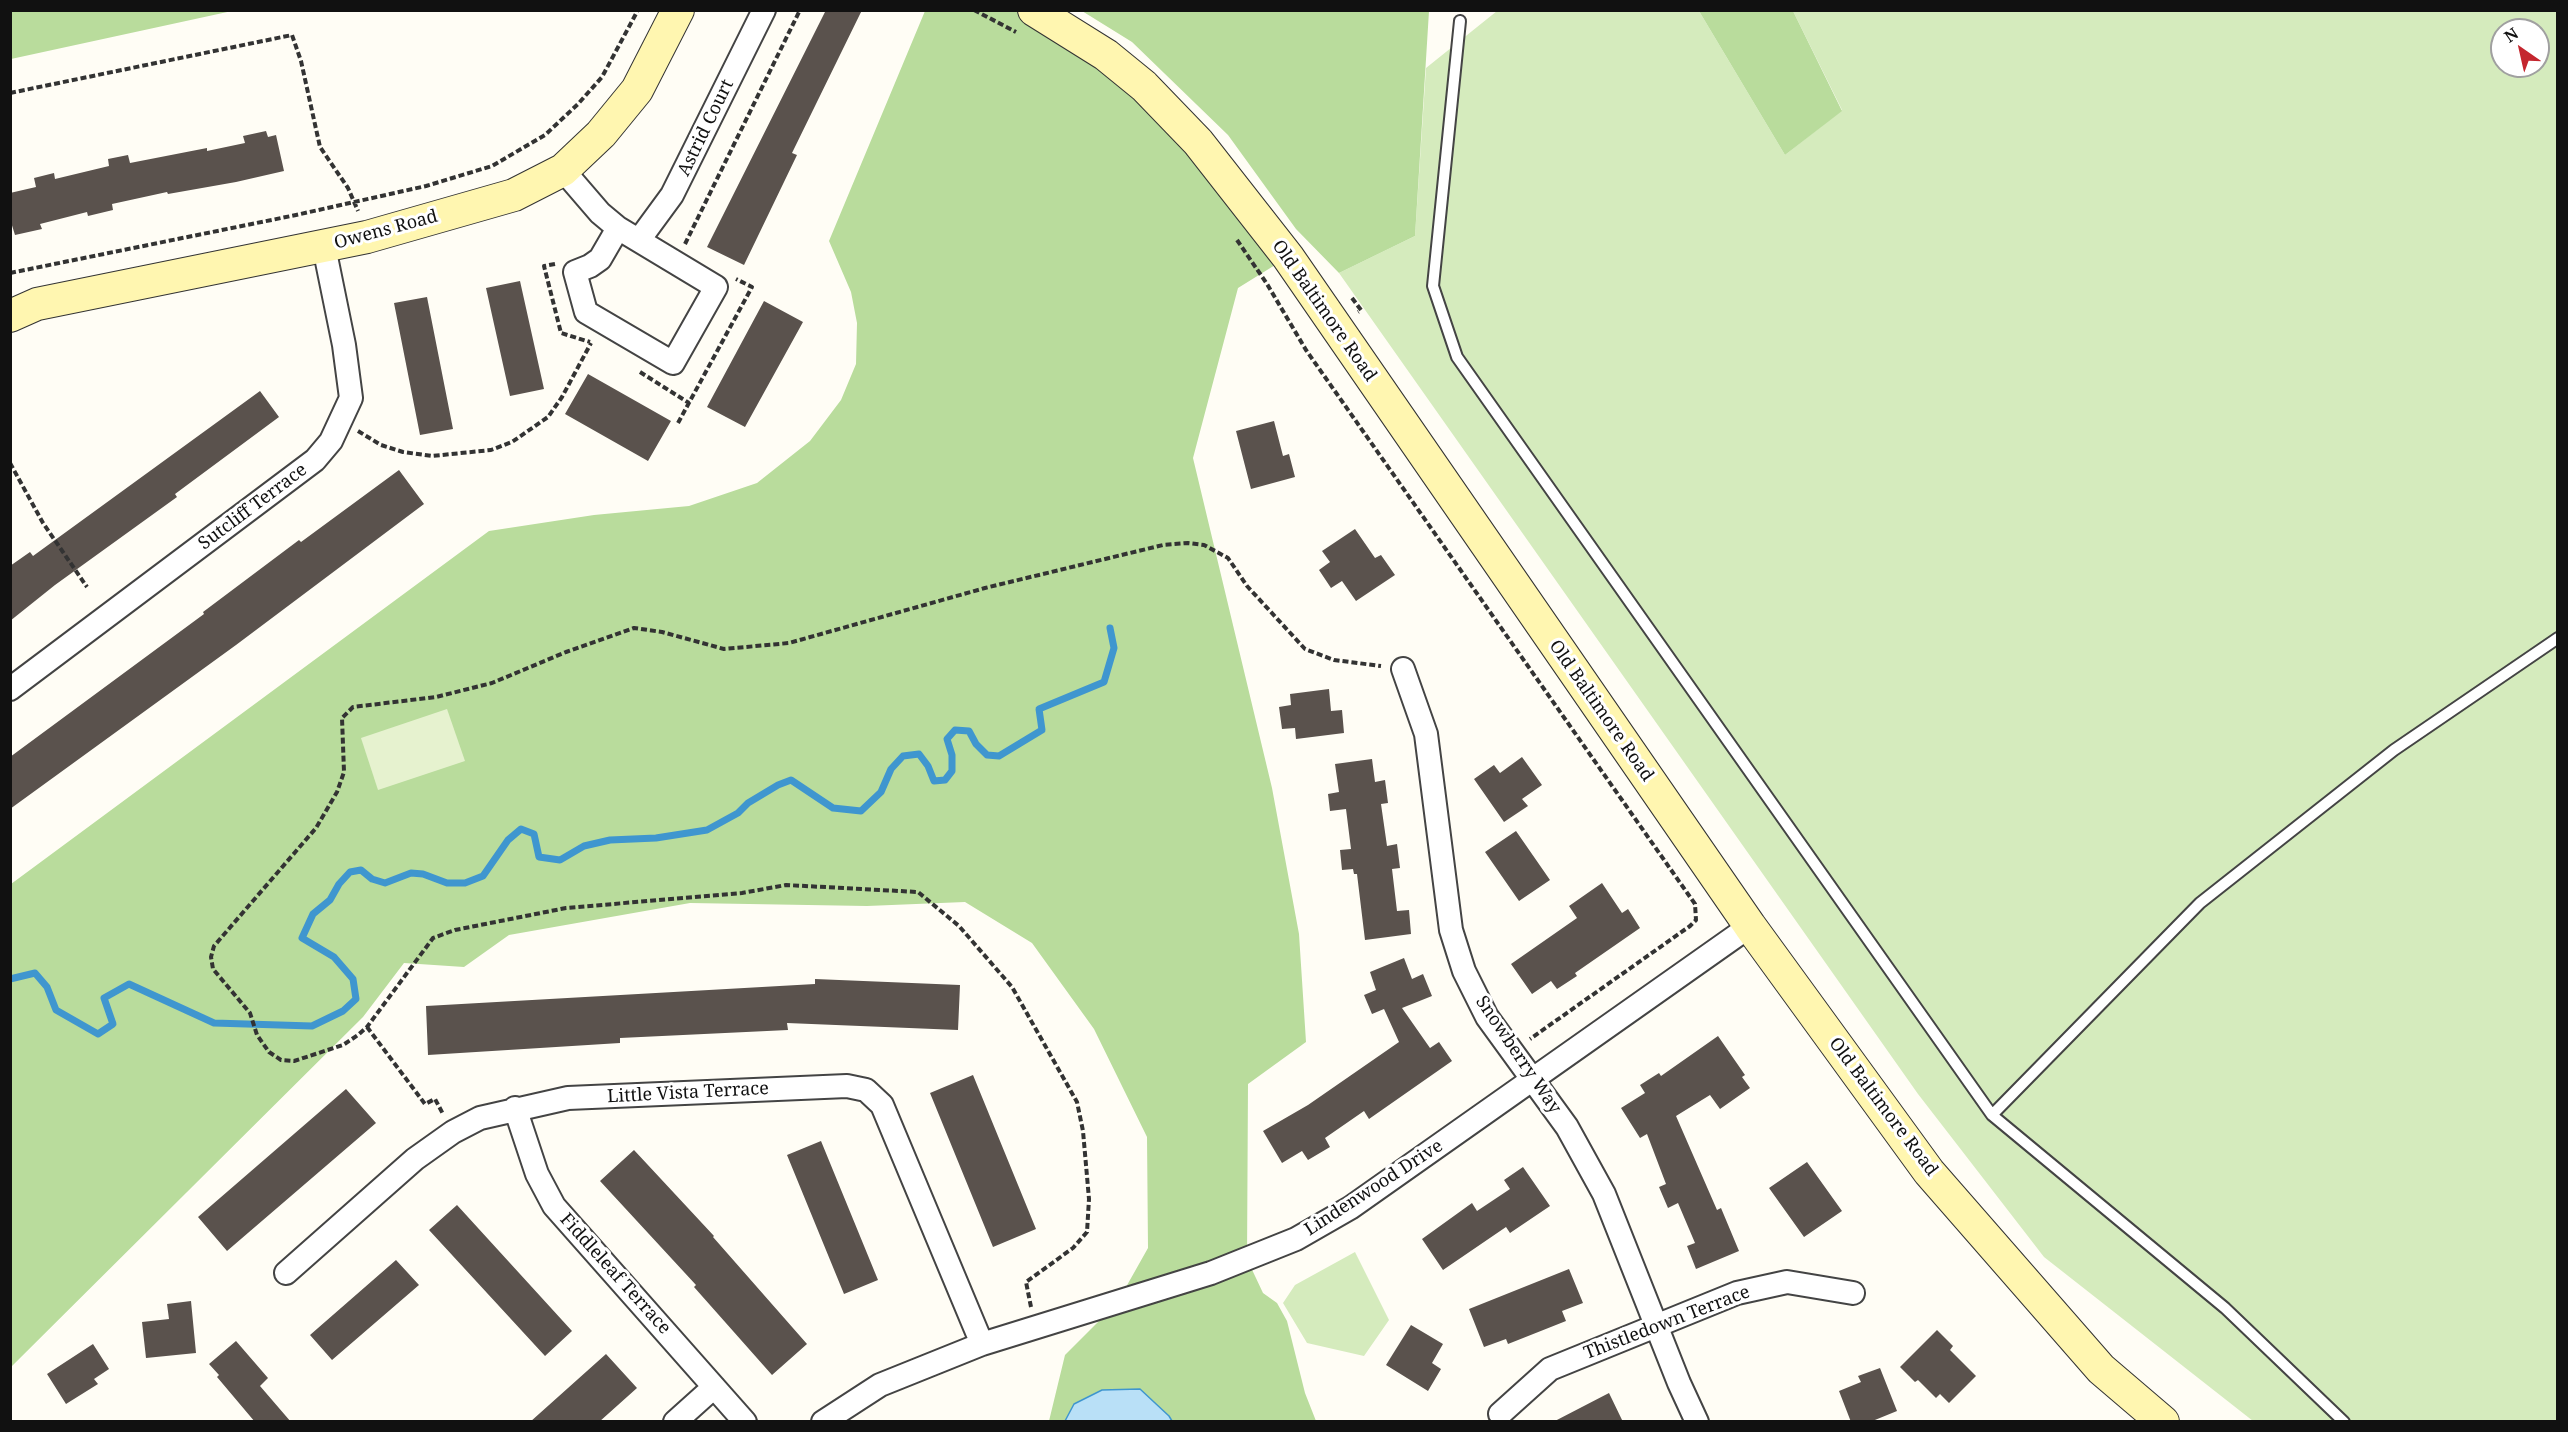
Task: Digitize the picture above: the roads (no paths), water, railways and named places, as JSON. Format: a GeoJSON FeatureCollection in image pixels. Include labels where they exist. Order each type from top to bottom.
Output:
{"type":"FeatureCollection","features":[{"type":"Feature","properties":{"kind":"street","name":"Owens Road"},"geometry":{"type":"LineString","coordinates":[[10,316],[37,304],[367,237],[514,195],[563,170],[601,134],[637,90],[678,10]]}},
{"type":"Feature","properties":{"kind":"street","name":"Astrid Court"},"geometry":{"type":"LineString","coordinates":[[639,240],[672,195],[764,10]]}},
{"type":"Feature","properties":{"kind":"street","name":"Old Baltimore Road"},"geometry":{"type":"LineString","coordinates":[[1027,22],[1106,55],[1144,86],[1205,151],[1288,257],[1750,926],[1929,1172],[2101,1369],[2163,1422]]}},
{"type":"Feature","properties":{"kind":"street"},"geometry":{"type":"LineString","coordinates":[[563,170],[600,213],[618,228],[716,287],[673,363],[586,312],[575,272],[600,259],[618,228]]}},
{"type":"Feature","properties":{"kind":"street","name":"Sutcliff Terrace"},"geometry":{"type":"LineString","coordinates":[[10,689],[315,460],[331,441],[351,398],[344,345],[324,247]]}},
{"type":"Feature","properties":{"kind":"street","name":"Snowberry Way"},"geometry":{"type":"LineString","coordinates":[[1403,669],[1426,734],[1451,930],[1464,971],[1487,1017],[1566,1126],[1604,1194],[1679,1383],[1697,1422]]}},
{"type":"Feature","properties":{"kind":"street","name":"Lindenwood Drive"},"geometry":{"type":"LineString","coordinates":[[823,1422],[880,1385],[982,1344],[1211,1273],[1296,1239],[1350,1208],[1750,926]]}},
{"type":"Feature","properties":{"kind":"street","name":"Little Vista Terrace"},"geometry":{"type":"LineString","coordinates":[[286,1273],[415,1159],[453,1132],[480,1118],[515,1108],[580,1098],[847,1086],[866,1090],[882,1105],[982,1344]]}},
{"type":"Feature","properties":{"kind":"street","name":"Fiddleleaf Terrace"},"geometry":{"type":"LineString","coordinates":[[515,1108],[537,1174],[554,1206],[745,1422]]}},
{"type":"Feature","properties":{"kind":"street","name":"Thistledown Terrace"},"geometry":{"type":"LineString","coordinates":[[1500,1414],[1550,1369],[1737,1293],[1787,1282],[1853,1293]]}},
{"type":"Feature","properties":{"kind":"street"},"geometry":{"type":"LineString","coordinates":[[675,1422],[714,1387]]}},
{"type":"Feature","properties":{"kind":"lane"},"geometry":{"type":"LineString","coordinates":[[1460,21],[1432,285],[1457,357],[1992,1115],[2225,1308],[2344,1422]]}},
{"type":"Feature","properties":{"kind":"lane"},"geometry":{"type":"LineString","coordinates":[[1992,1115],[2200,903],[2394,750],[2558,638]]}},
{"type":"Feature","properties":{"kind":"water"},"geometry":{"type":"Polygon","coordinates":[[[1140,1389],[1172,1421],[1065,1421],[1074,1404],[1102,1390],[1140,1389]]]}},
{"type":"Feature","properties":{"kind":"waterway"},"geometry":{"type":"LineString","coordinates":[[10,979],[35,973],[47,987],[56,1010],[98,1034],[113,1024],[104,998],[129,984],[214,1023],[312,1026],[343,1011],[356,999],[353,979],[334,957],[302,938],[313,914],[330,900],[339,884],[350,872],[361,870],[372,879],[385,883],[411,873],[423,874],[447,883],[465,883],[483,876],[508,840],[521,829],[534,834],[539,857],[560,860],[584,846],[610,840],[656,838],[707,830],[738,813],[748,803],[778,785],[791,780],[833,808],[861,811],[881,792],[891,769],[903,756],[919,754],[928,766],[934,781],[945,780],[952,771],[952,755],[947,739],[955,730],[969,731],[976,744],[987,755],[999,756],[1042,730],[1039,709],[1104,682],[1114,648],[1110,628]]}}]}
